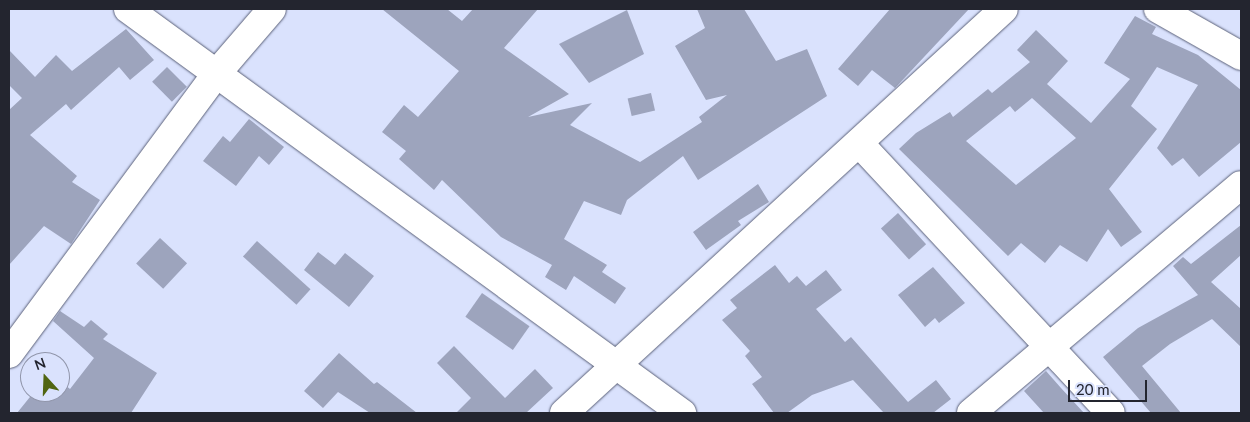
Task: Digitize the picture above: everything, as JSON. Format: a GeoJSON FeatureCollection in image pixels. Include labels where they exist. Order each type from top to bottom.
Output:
{"type":"FeatureCollection","features":[{"type":"Feature","properties":{"kind":"street"},"geometry":{"type":"LineString","coordinates":[[128,9],[682,413]]}},
{"type":"Feature","properties":{"kind":"street"},"geometry":{"type":"LineString","coordinates":[[9,354],[217,73],[272,9]]}},
{"type":"Feature","properties":{"kind":"street"},"geometry":{"type":"LineString","coordinates":[[564,413],[617,367],[1004,9]]}},
{"type":"Feature","properties":{"kind":"street"},"geometry":{"type":"LineString","coordinates":[[1158,9],[1241,56]]}},
{"type":"Feature","properties":{"kind":"street"},"geometry":{"type":"LineString","coordinates":[[859,143],[1046,346],[1111,413]]}},
{"type":"Feature","properties":{"kind":"street"},"geometry":{"type":"LineString","coordinates":[[971,413],[1046,346],[1241,185]]}},
{"type":"Feature","properties":{"kind":"building"},"geometry":{"type":"Polygon","coordinates":[[[382,9],[447,9],[462,21],[473,9],[538,9],[504,48],[569,94],[528,117],[592,103],[570,125],[640,162],[702,122],[699,117],[727,95],[706,100],[675,46],[705,28],[697,9],[744,9],[776,61],[807,49],[827,96],[698,180],[683,156],[627,200],[621,215],[584,201],[564,239],[607,265],[602,272],[626,288],[615,304],[574,276],[566,290],[545,277],[552,265],[501,237],[442,180],[434,190],[399,159],[406,151],[382,132],[404,105],[418,117],[459,71],[382,9]]]}},
{"type":"Feature","properties":{"kind":"building"},"geometry":{"type":"Polygon","coordinates":[[[890,9],[969,9],[895,88],[872,70],[858,86],[838,69],[890,9]]]}},
{"type":"Feature","properties":{"kind":"building"},"geometry":{"type":"Polygon","coordinates":[[[627,10],[644,54],[589,83],[559,44],[627,10]]]}},
{"type":"Feature","properties":{"kind":"building"},"geometry":{"type":"Polygon","coordinates":[[[1135,16],[1156,27],[1152,34],[1198,55],[1241,90],[1241,142],[1199,177],[1183,158],[1172,166],[1157,148],[1198,85],[1157,67],[1131,106],[1157,129],[1109,189],[1142,232],[1121,247],[1108,229],[1087,262],[1060,245],[1045,263],[1021,243],[1008,256],[899,149],[916,133],[950,112],[953,117],[988,89],[992,93],[1030,62],[1017,50],[1036,30],[1068,61],[1047,84],[1091,123],[1130,79],[1104,63],[1135,16]],[[1032,98],[1015,112],[1010,106],[966,141],[1016,185],[1076,138],[1032,98]]]}},
{"type":"Feature","properties":{"kind":"building"},"geometry":{"type":"Polygon","coordinates":[[[126,29],[154,60],[130,80],[119,67],[71,110],[66,104],[30,135],[77,176],[72,182],[100,200],[71,244],[44,226],[9,265],[9,110],[22,98],[9,85],[9,50],[35,77],[56,55],[72,71],[126,29]]]}},
{"type":"Feature","properties":{"kind":"building"},"geometry":{"type":"Polygon","coordinates":[[[167,67],[187,87],[172,102],[152,82],[167,67]]]}},
{"type":"Feature","properties":{"kind":"building"},"geometry":{"type":"Polygon","coordinates":[[[651,93],[655,111],[632,116],[628,98],[651,93]]]}},
{"type":"Feature","properties":{"kind":"building"},"geometry":{"type":"Polygon","coordinates":[[[249,119],[284,147],[269,165],[259,156],[236,186],[203,161],[223,136],[230,142],[249,119]]]}},
{"type":"Feature","properties":{"kind":"building"},"geometry":{"type":"Polygon","coordinates":[[[758,184],[769,202],[738,221],[741,225],[706,250],[693,232],[758,184]]]}},
{"type":"Feature","properties":{"kind":"building"},"geometry":{"type":"Polygon","coordinates":[[[898,213],[926,244],[909,260],[881,228],[898,213]]]}},
{"type":"Feature","properties":{"kind":"building"},"geometry":{"type":"Polygon","coordinates":[[[1241,225],[1241,255],[1211,282],[1241,309],[1241,347],[1212,319],[1170,344],[1142,366],[1181,413],[1151,413],[1103,357],[1138,328],[1198,295],[1173,266],[1183,257],[1191,264],[1241,225]]]}},
{"type":"Feature","properties":{"kind":"building"},"geometry":{"type":"Polygon","coordinates":[[[160,238],[187,263],[163,289],[136,264],[160,238]]]}},
{"type":"Feature","properties":{"kind":"building"},"geometry":{"type":"Polygon","coordinates":[[[257,241],[311,289],[296,305],[243,257],[257,241]]]}},
{"type":"Feature","properties":{"kind":"building"},"geometry":{"type":"Polygon","coordinates":[[[318,252],[335,265],[345,253],[374,276],[349,307],[304,270],[318,252]]]}},
{"type":"Feature","properties":{"kind":"building"},"geometry":{"type":"Polygon","coordinates":[[[775,265],[789,283],[797,276],[806,286],[826,270],[842,290],[816,309],[845,342],[851,337],[908,402],[936,380],[951,399],[933,413],[884,413],[853,380],[812,395],[787,413],[774,413],[752,384],[762,377],[745,356],[750,351],[722,320],[737,308],[730,300],[775,265]]]}},
{"type":"Feature","properties":{"kind":"building"},"geometry":{"type":"Polygon","coordinates":[[[933,267],[965,303],[939,323],[935,318],[925,327],[898,295],[933,267]]]}},
{"type":"Feature","properties":{"kind":"building"},"geometry":{"type":"Polygon","coordinates":[[[482,293],[530,326],[513,350],[465,317],[482,293]]]}},
{"type":"Feature","properties":{"kind":"building"},"geometry":{"type":"Polygon","coordinates":[[[60,311],[84,327],[91,320],[108,334],[103,339],[157,373],[131,413],[17,413],[26,402],[70,402],[70,389],[94,358],[53,321],[60,311]]]}},
{"type":"Feature","properties":{"kind":"building"},"geometry":{"type":"Polygon","coordinates":[[[454,346],[505,398],[535,369],[553,388],[526,413],[456,413],[471,398],[437,363],[454,346]]]}},
{"type":"Feature","properties":{"kind":"building"},"geometry":{"type":"Polygon","coordinates":[[[339,353],[374,384],[377,382],[417,413],[370,413],[338,392],[323,408],[304,391],[339,353]]]}},
{"type":"Feature","properties":{"kind":"building"},"geometry":{"type":"Polygon","coordinates":[[[1046,371],[1084,413],[1044,413],[1024,391],[1046,371]]]}}]}
